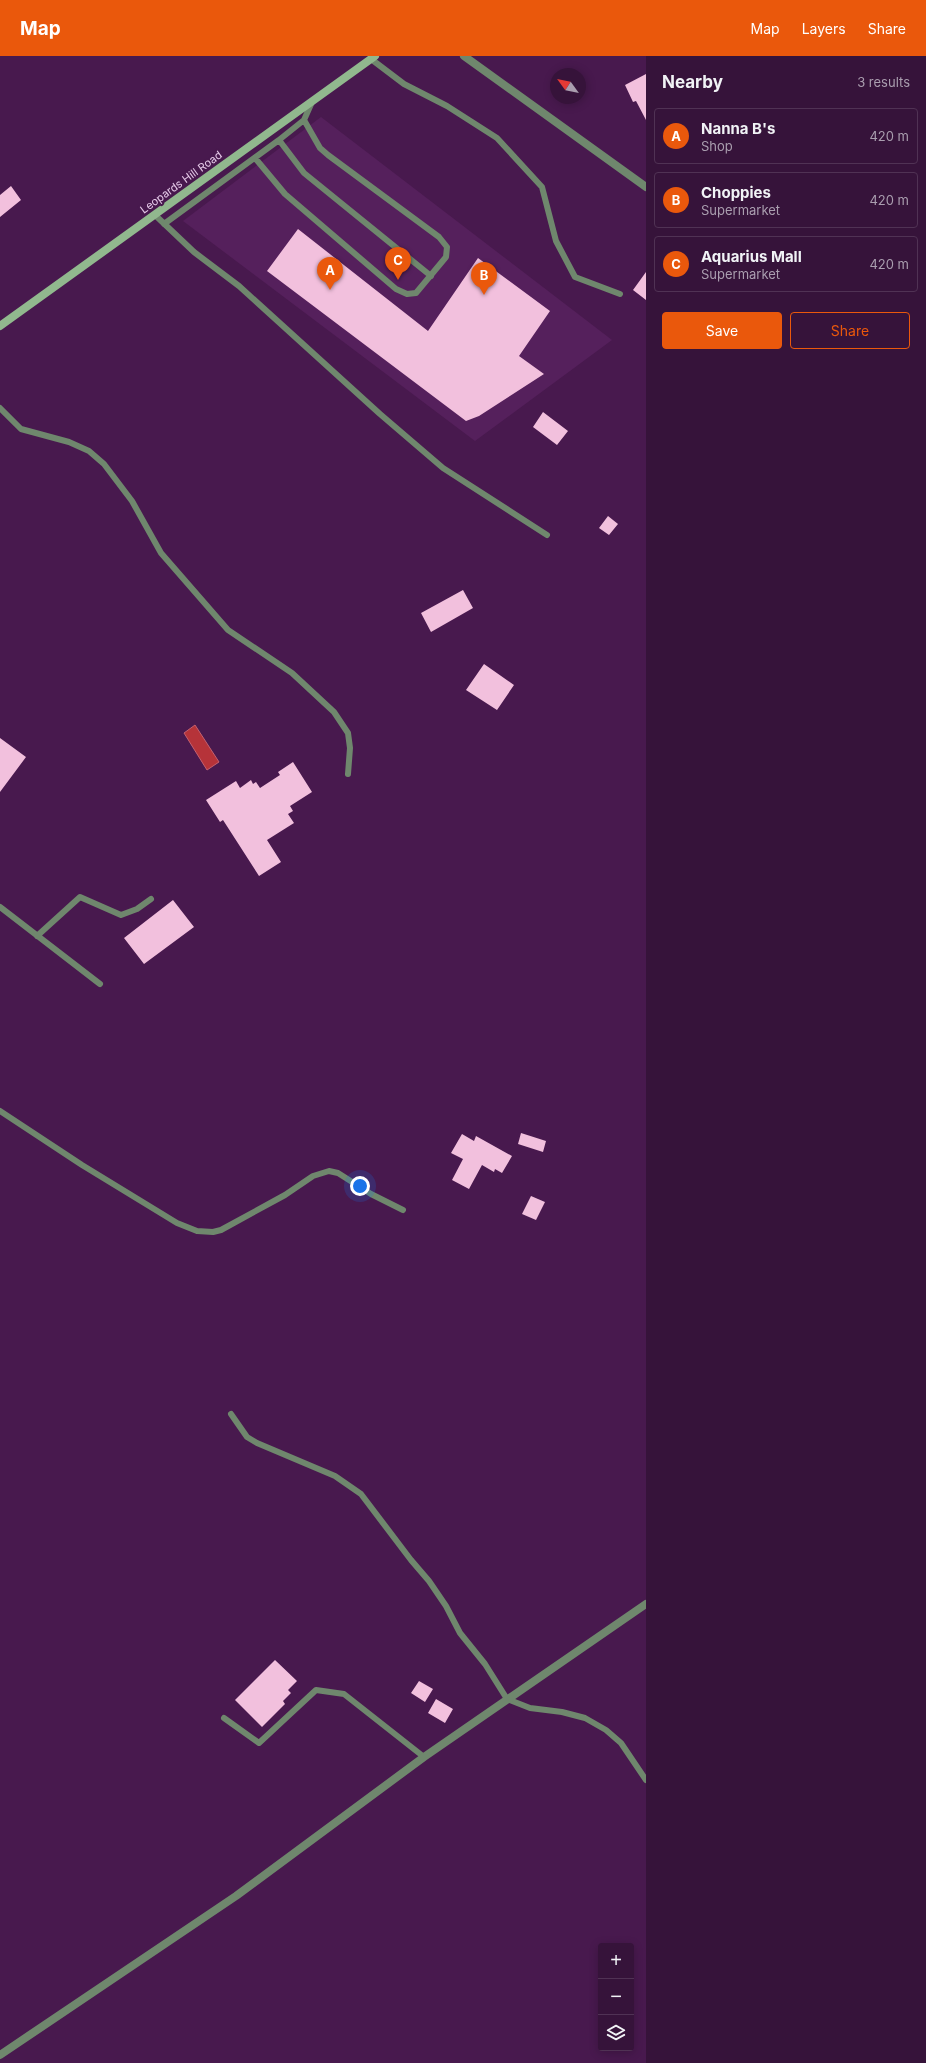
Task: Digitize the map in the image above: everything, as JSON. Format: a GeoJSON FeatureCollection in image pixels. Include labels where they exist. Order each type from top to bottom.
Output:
{"type":"FeatureCollection","features":[{"type":"Feature","properties":{"kind":"main road","name":"Leopards Hill Road"},"geometry":{"type":"LineString","coordinates":[[0,326],[373,57]]}},
{"type":"Feature","properties":{"kind":"street"},"geometry":{"type":"LineString","coordinates":[[464,56],[646,187]]}},
{"type":"Feature","properties":{"kind":"street"},"geometry":{"type":"LineString","coordinates":[[0,2055],[236,1896],[424,1757],[646,1604]]}},
{"type":"Feature","properties":{"kind":"lane"},"geometry":{"type":"LineString","coordinates":[[373,57],[404,84],[447,106],[497,138],[542,187],[556,240],[575,277],[620,294]]}},
{"type":"Feature","properties":{"kind":"lane"},"geometry":{"type":"LineString","coordinates":[[164,224],[255,158],[304,120],[312,102]]}},
{"type":"Feature","properties":{"kind":"lane"},"geometry":{"type":"LineString","coordinates":[[255,158],[285,194],[396,289],[407,294],[416,293],[446,257],[448,247],[439,237],[320,148],[304,120]]}},
{"type":"Feature","properties":{"kind":"lane"},"geometry":{"type":"LineString","coordinates":[[279,140],[304,173],[430,276]]}},
{"type":"Feature","properties":{"kind":"lane"},"geometry":{"type":"LineString","coordinates":[[155,215],[194,252],[239,286],[380,414],[443,468],[547,535]]}},
{"type":"Feature","properties":{"kind":"lane"},"geometry":{"type":"LineString","coordinates":[[0,408],[21,429],[69,442],[89,451],[104,464],[132,501],[161,553],[228,630],[292,673],[334,712],[348,733],[350,748],[348,774]]}},
{"type":"Feature","properties":{"kind":"lane"},"geometry":{"type":"LineString","coordinates":[[37,936],[80,897],[121,915],[137,909],[151,899]]}},
{"type":"Feature","properties":{"kind":"lane"},"geometry":{"type":"LineString","coordinates":[[0,907],[100,984]]}},
{"type":"Feature","properties":{"kind":"lane"},"geometry":{"type":"LineString","coordinates":[[0,1111],[139,1200],[177,1223],[197,1231],[212,1232],[221,1230],[285,1195],[313,1176],[329,1171],[338,1173],[371,1194],[403,1210]]}},
{"type":"Feature","properties":{"kind":"lane"},"geometry":{"type":"LineString","coordinates":[[231,1414],[247,1437],[257,1443],[335,1476],[362,1494],[411,1560],[429,1581],[446,1606],[460,1632],[485,1664],[507,1699],[530,1708],[562,1712],[586,1718],[606,1730],[621,1743],[646,1780]]}},
{"type":"Feature","properties":{"kind":"lane"},"geometry":{"type":"LineString","coordinates":[[224,1718],[259,1743],[316,1690],[344,1694],[424,1757]]}},
{"type":"Feature","properties":{"kind":"shaded area"},"geometry":{"type":"Polygon","coordinates":[[[321,117],[612,340],[475,441],[183,221],[321,117]]]}},
{"type":"Feature","properties":{"kind":"shaded area"},"geometry":{"type":"Polygon","coordinates":[[[195,725],[219,762],[207,770],[184,733],[195,725]]]}},
{"type":"Feature","properties":{"kind":"building"},"geometry":{"type":"Polygon","coordinates":[[[646,74],[646,120],[636,101],[633,102],[625,85],[646,74]]]}},
{"type":"Feature","properties":{"kind":"building"},"geometry":{"type":"Polygon","coordinates":[[[11,186],[21,200],[0,217],[0,195],[11,186]]]}},
{"type":"Feature","properties":{"kind":"building"},"geometry":{"type":"Polygon","coordinates":[[[298,229],[428,331],[478,258],[550,311],[519,356],[544,374],[479,416],[466,421],[267,271],[298,229]]]}},
{"type":"Feature","properties":{"kind":"building"},"geometry":{"type":"Polygon","coordinates":[[[646,272],[646,300],[633,290],[646,272]]]}},
{"type":"Feature","properties":{"kind":"building"},"geometry":{"type":"Polygon","coordinates":[[[543,412],[568,431],[557,445],[533,427],[543,412]]]}},
{"type":"Feature","properties":{"kind":"building"},"geometry":{"type":"Polygon","coordinates":[[[608,516],[618,524],[609,535],[599,528],[608,516]]]}},
{"type":"Feature","properties":{"kind":"building"},"geometry":{"type":"Polygon","coordinates":[[[463,590],[473,608],[431,632],[421,613],[463,590]]]}},
{"type":"Feature","properties":{"kind":"building"},"geometry":{"type":"Polygon","coordinates":[[[484,664],[514,685],[497,710],[466,690],[484,664]]]}},
{"type":"Feature","properties":{"kind":"building"},"geometry":{"type":"Polygon","coordinates":[[[0,738],[26,757],[0,792],[0,738]]]}},
{"type":"Feature","properties":{"kind":"building"},"geometry":{"type":"Polygon","coordinates":[[[293,762],[312,792],[290,806],[293,811],[288,814],[294,823],[267,840],[281,862],[259,876],[223,820],[220,822],[206,800],[236,781],[240,788],[251,780],[253,784],[256,782],[260,788],[280,775],[278,772],[293,762]]]}},
{"type":"Feature","properties":{"kind":"building"},"geometry":{"type":"Polygon","coordinates":[[[173,900],[194,927],[144,964],[124,938],[173,900]]]}},
{"type":"Feature","properties":{"kind":"building"},"geometry":{"type":"Polygon","coordinates":[[[521,1133],[546,1141],[543,1152],[518,1144],[521,1133]]]}},
{"type":"Feature","properties":{"kind":"building"},"geometry":{"type":"Polygon","coordinates":[[[462,1134],[474,1141],[476,1136],[512,1156],[502,1173],[495,1169],[494,1172],[482,1165],[469,1189],[452,1180],[463,1159],[451,1153],[462,1134]]]}},
{"type":"Feature","properties":{"kind":"building"},"geometry":{"type":"Polygon","coordinates":[[[531,1196],[545,1202],[536,1220],[522,1214],[531,1196]]]}},
{"type":"Feature","properties":{"kind":"building"},"geometry":{"type":"Polygon","coordinates":[[[275,1660],[297,1681],[288,1690],[291,1693],[283,1701],[285,1704],[262,1727],[235,1700],[275,1660]]]}},
{"type":"Feature","properties":{"kind":"building"},"geometry":{"type":"Polygon","coordinates":[[[419,1681],[433,1689],[425,1702],[411,1693],[419,1681]]]}},
{"type":"Feature","properties":{"kind":"building"},"geometry":{"type":"Polygon","coordinates":[[[436,1699],[453,1709],[445,1723],[428,1713],[436,1699]]]}},
{"type":"Feature","properties":{"kind":"place","name":"Aquarius Mall"},"geometry":{"type":"Point","coordinates":[398,280]}},
{"type":"Feature","properties":{"kind":"place","name":"Nanna B's"},"geometry":{"type":"Point","coordinates":[330,290]}},
{"type":"Feature","properties":{"kind":"place","name":"Choppies"},"geometry":{"type":"Point","coordinates":[484,295]}}]}
